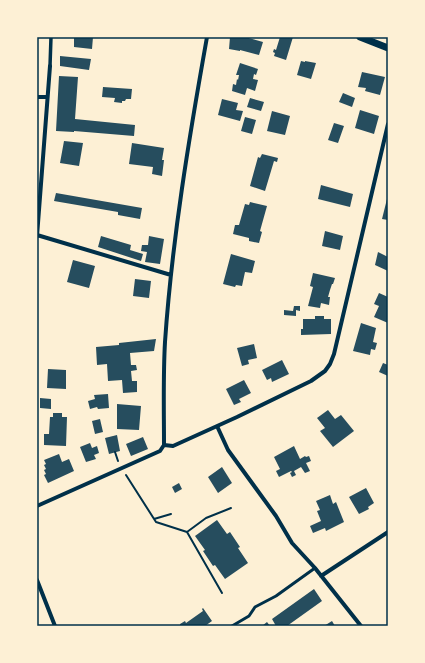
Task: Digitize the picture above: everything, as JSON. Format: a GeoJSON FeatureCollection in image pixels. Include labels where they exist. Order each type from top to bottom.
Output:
{"type":"FeatureCollection","features":[{"type":"Feature","properties":{"kind":"street"},"geometry":{"type":"LineString","coordinates":[[52,37],[37,236],[171,275]]}},
{"type":"Feature","properties":{"kind":"street"},"geometry":{"type":"LineString","coordinates":[[37,506],[160,451],[164,445],[165,343],[171,275],[182,186],[207,37]]}},
{"type":"Feature","properties":{"kind":"street"},"geometry":{"type":"LineString","coordinates":[[360,37],[388,48]]}},
{"type":"Feature","properties":{"kind":"street"},"geometry":{"type":"LineString","coordinates":[[37,98],[47,98]]}},
{"type":"Feature","properties":{"kind":"street"},"geometry":{"type":"LineString","coordinates":[[164,445],[173,446],[311,381],[325,371],[330,364],[334,354],[388,124]]}},
{"type":"Feature","properties":{"kind":"street"},"geometry":{"type":"LineString","coordinates":[[217,426],[228,450],[276,516],[292,543],[315,568],[361,626]]}},
{"type":"Feature","properties":{"kind":"street"},"geometry":{"type":"LineString","coordinates":[[321,576],[388,532]]}},
{"type":"Feature","properties":{"kind":"street"},"geometry":{"type":"LineString","coordinates":[[37,580],[55,626]]}},
{"type":"Feature","properties":{"kind":"lane"},"geometry":{"type":"LineString","coordinates":[[232,626],[248,616],[255,607],[276,596],[315,568]]}},
{"type":"Feature","properties":{"kind":"path"},"geometry":{"type":"LineString","coordinates":[[114,452],[119,464]]}},
{"type":"Feature","properties":{"kind":"path"},"geometry":{"type":"LineString","coordinates":[[127,475],[156,522],[187,532],[222,593]]}},
{"type":"Feature","properties":{"kind":"path"},"geometry":{"type":"LineString","coordinates":[[187,532],[206,518],[231,508]]}},
{"type":"Feature","properties":{"kind":"path"},"geometry":{"type":"LineString","coordinates":[[154,519],[170,514]]}},
{"type":"Feature","properties":{"kind":"building"},"geometry":{"type":"Polygon","coordinates":[[[74,37],[93,37],[92,49],[74,47],[74,37]]]}},
{"type":"Feature","properties":{"kind":"building"},"geometry":{"type":"Polygon","coordinates":[[[230,37],[245,37],[263,42],[259,55],[229,49],[230,37]]]}},
{"type":"Feature","properties":{"kind":"building"},"geometry":{"type":"Polygon","coordinates":[[[280,37],[293,37],[286,60],[274,56],[275,53],[273,52],[274,49],[276,50],[280,37]]]}},
{"type":"Feature","properties":{"kind":"building"},"geometry":{"type":"Polygon","coordinates":[[[60,56],[91,59],[89,70],[60,66],[60,56]]]}},
{"type":"Feature","properties":{"kind":"building"},"geometry":{"type":"Polygon","coordinates":[[[301,61],[316,63],[311,79],[297,75],[301,61]]]}},
{"type":"Feature","properties":{"kind":"building"},"geometry":{"type":"Polygon","coordinates":[[[240,63],[258,69],[256,75],[254,74],[253,79],[258,80],[255,91],[247,88],[245,95],[232,91],[233,84],[236,85],[237,79],[238,80],[239,75],[236,75],[240,63]]]}},
{"type":"Feature","properties":{"kind":"building"},"geometry":{"type":"Polygon","coordinates":[[[362,72],[385,77],[380,95],[365,91],[366,88],[358,87],[362,72]]]}},
{"type":"Feature","properties":{"kind":"building"},"geometry":{"type":"Polygon","coordinates":[[[59,76],[78,77],[75,119],[135,125],[134,136],[56,131],[59,76]]]}},
{"type":"Feature","properties":{"kind":"building"},"geometry":{"type":"Polygon","coordinates":[[[103,87],[132,89],[131,99],[126,99],[125,101],[122,101],[122,103],[114,102],[115,98],[102,97],[103,87]]]}},
{"type":"Feature","properties":{"kind":"building"},"geometry":{"type":"Polygon","coordinates":[[[343,93],[355,98],[352,107],[339,102],[343,93]]]}},
{"type":"Feature","properties":{"kind":"building"},"geometry":{"type":"Polygon","coordinates":[[[250,98],[264,102],[261,111],[247,107],[250,98]]]}},
{"type":"Feature","properties":{"kind":"building"},"geometry":{"type":"Polygon","coordinates":[[[222,99],[238,103],[236,110],[243,111],[240,121],[218,115],[222,99]]]}},
{"type":"Feature","properties":{"kind":"building"},"geometry":{"type":"Polygon","coordinates":[[[360,110],[379,116],[374,134],[355,128],[360,110]]]}},
{"type":"Feature","properties":{"kind":"building"},"geometry":{"type":"Polygon","coordinates":[[[272,111],[290,116],[285,135],[267,131],[272,111]]]}},
{"type":"Feature","properties":{"kind":"building"},"geometry":{"type":"Polygon","coordinates":[[[245,117],[256,120],[252,134],[241,131],[245,117]]]}},
{"type":"Feature","properties":{"kind":"building"},"geometry":{"type":"Polygon","coordinates":[[[334,123],[344,126],[338,143],[328,140],[334,123]]]}},
{"type":"Feature","properties":{"kind":"building"},"geometry":{"type":"Polygon","coordinates":[[[64,141],[83,143],[79,166],[60,163],[64,141]]]}},
{"type":"Feature","properties":{"kind":"building"},"geometry":{"type":"Polygon","coordinates":[[[132,143],[164,148],[162,176],[152,174],[153,167],[129,164],[132,143]]]}},
{"type":"Feature","properties":{"kind":"building"},"geometry":{"type":"Polygon","coordinates":[[[262,154],[278,158],[277,162],[274,161],[265,191],[250,186],[258,157],[260,158],[262,154]]]}},
{"type":"Feature","properties":{"kind":"building"},"geometry":{"type":"Polygon","coordinates":[[[321,185],[353,194],[350,207],[318,199],[321,185]]]}},
{"type":"Feature","properties":{"kind":"building"},"geometry":{"type":"Polygon","coordinates":[[[56,193],[142,208],[140,219],[118,215],[118,212],[54,201],[56,193]]]}},
{"type":"Feature","properties":{"kind":"building"},"geometry":{"type":"Polygon","coordinates":[[[388,199],[388,220],[382,219],[388,199]]]}},
{"type":"Feature","properties":{"kind":"building"},"geometry":{"type":"Polygon","coordinates":[[[250,202],[267,206],[260,231],[262,232],[259,243],[249,241],[249,238],[233,234],[235,225],[239,225],[245,204],[249,205],[250,202]]]}},
{"type":"Feature","properties":{"kind":"building"},"geometry":{"type":"Polygon","coordinates":[[[325,231],[343,236],[340,250],[322,246],[325,231]]]}},
{"type":"Feature","properties":{"kind":"building"},"geometry":{"type":"Polygon","coordinates":[[[101,236],[131,245],[130,250],[143,254],[141,261],[98,247],[101,236]]]}},
{"type":"Feature","properties":{"kind":"building"},"geometry":{"type":"Polygon","coordinates":[[[149,236],[164,239],[160,264],[145,262],[147,252],[141,251],[142,245],[148,245],[149,236]]]}},
{"type":"Feature","properties":{"kind":"building"},"geometry":{"type":"Polygon","coordinates":[[[378,252],[388,257],[388,271],[375,265],[378,252]]]}},
{"type":"Feature","properties":{"kind":"building"},"geometry":{"type":"Polygon","coordinates":[[[231,254],[255,261],[252,273],[245,272],[242,286],[236,285],[235,287],[223,284],[231,254]]]}},
{"type":"Feature","properties":{"kind":"building"},"geometry":{"type":"Polygon","coordinates":[[[73,260],[95,266],[89,288],[67,282],[73,260]]]}},
{"type":"Feature","properties":{"kind":"building"},"geometry":{"type":"Polygon","coordinates":[[[313,273],[335,278],[328,297],[330,297],[329,305],[321,303],[320,308],[308,306],[313,287],[310,286],[313,273]]]}},
{"type":"Feature","properties":{"kind":"building"},"geometry":{"type":"Polygon","coordinates":[[[135,279],[151,281],[149,298],[133,296],[135,279]]]}},
{"type":"Feature","properties":{"kind":"building"},"geometry":{"type":"Polygon","coordinates":[[[379,293],[388,297],[388,323],[374,317],[379,306],[374,304],[379,293]]]}},
{"type":"Feature","properties":{"kind":"building"},"geometry":{"type":"Polygon","coordinates":[[[294,306],[300,306],[300,311],[296,310],[296,316],[284,315],[284,310],[293,311],[294,306]]]}},
{"type":"Feature","properties":{"kind":"building"},"geometry":{"type":"Polygon","coordinates":[[[315,316],[324,316],[324,319],[331,319],[331,334],[301,335],[301,329],[303,329],[303,319],[315,319],[315,316]]]}},
{"type":"Feature","properties":{"kind":"building"},"geometry":{"type":"Polygon","coordinates":[[[361,323],[376,328],[373,342],[377,343],[375,350],[371,349],[370,355],[353,351],[361,323]]]}},
{"type":"Feature","properties":{"kind":"building"},"geometry":{"type":"Polygon","coordinates":[[[156,339],[154,351],[130,353],[131,365],[136,365],[137,370],[131,371],[132,381],[137,381],[137,392],[123,393],[122,380],[108,381],[107,364],[97,365],[96,347],[156,339]]]}},
{"type":"Feature","properties":{"kind":"building"},"geometry":{"type":"Polygon","coordinates":[[[254,344],[257,358],[248,360],[249,364],[242,366],[237,348],[254,344]]]}},
{"type":"Feature","properties":{"kind":"building"},"geometry":{"type":"Polygon","coordinates":[[[282,360],[289,374],[272,382],[271,378],[267,380],[262,370],[282,360]]]}},
{"type":"Feature","properties":{"kind":"building"},"geometry":{"type":"Polygon","coordinates":[[[383,363],[388,365],[388,376],[379,372],[383,363]]]}},
{"type":"Feature","properties":{"kind":"building"},"geometry":{"type":"Polygon","coordinates":[[[48,369],[66,370],[66,389],[47,388],[48,369]]]}},
{"type":"Feature","properties":{"kind":"building"},"geometry":{"type":"Polygon","coordinates":[[[244,380],[251,393],[239,399],[241,402],[234,405],[226,389],[244,380]]]}},
{"type":"Feature","properties":{"kind":"building"},"geometry":{"type":"Polygon","coordinates":[[[108,394],[109,408],[98,409],[97,407],[90,409],[88,401],[95,399],[94,395],[108,394]]]}},
{"type":"Feature","properties":{"kind":"building"},"geometry":{"type":"Polygon","coordinates":[[[40,398],[51,399],[51,409],[40,408],[40,398]]]}},
{"type":"Feature","properties":{"kind":"building"},"geometry":{"type":"Polygon","coordinates":[[[117,404],[141,406],[139,430],[117,429],[117,404]]]}},
{"type":"Feature","properties":{"kind":"building"},"geometry":{"type":"Polygon","coordinates":[[[328,410],[335,419],[341,415],[354,431],[333,447],[320,431],[325,428],[317,418],[328,410]]]}},
{"type":"Feature","properties":{"kind":"building"},"geometry":{"type":"Polygon","coordinates":[[[53,413],[62,413],[62,417],[67,417],[66,446],[44,445],[44,434],[49,434],[50,417],[53,417],[53,413]]]}},
{"type":"Feature","properties":{"kind":"building"},"geometry":{"type":"Polygon","coordinates":[[[100,419],[103,432],[95,434],[92,421],[100,419]]]}},
{"type":"Feature","properties":{"kind":"building"},"geometry":{"type":"Polygon","coordinates":[[[117,435],[120,451],[109,454],[105,438],[117,435]]]}},
{"type":"Feature","properties":{"kind":"building"},"geometry":{"type":"Polygon","coordinates":[[[143,437],[148,449],[131,456],[126,444],[143,437]]]}},
{"type":"Feature","properties":{"kind":"building"},"geometry":{"type":"Polygon","coordinates":[[[90,443],[92,448],[97,446],[99,453],[94,455],[96,459],[86,462],[80,447],[90,443]]]}},
{"type":"Feature","properties":{"kind":"building"},"geometry":{"type":"Polygon","coordinates":[[[294,446],[300,459],[305,456],[309,456],[311,461],[306,463],[310,471],[305,473],[301,467],[294,471],[296,475],[292,477],[290,473],[292,472],[291,471],[279,477],[276,471],[280,469],[274,457],[294,446]]]}},
{"type":"Feature","properties":{"kind":"building"},"geometry":{"type":"Polygon","coordinates":[[[59,454],[62,462],[69,459],[74,471],[48,483],[44,475],[46,474],[44,470],[46,469],[44,465],[46,464],[44,460],[59,454]]]}},
{"type":"Feature","properties":{"kind":"building"},"geometry":{"type":"Polygon","coordinates":[[[222,467],[232,483],[218,493],[208,477],[222,467]]]}},
{"type":"Feature","properties":{"kind":"building"},"geometry":{"type":"Polygon","coordinates":[[[179,483],[182,489],[175,493],[172,487],[179,483]]]}},
{"type":"Feature","properties":{"kind":"building"},"geometry":{"type":"Polygon","coordinates":[[[366,488],[374,503],[368,507],[369,509],[359,514],[349,497],[366,488]]]}},
{"type":"Feature","properties":{"kind":"building"},"geometry":{"type":"Polygon","coordinates":[[[330,495],[333,504],[336,502],[344,522],[326,531],[325,528],[313,533],[310,526],[321,521],[317,511],[320,510],[316,501],[330,495]]]}},
{"type":"Feature","properties":{"kind":"building"},"geometry":{"type":"Polygon","coordinates":[[[217,520],[227,534],[230,532],[248,563],[225,579],[215,565],[213,566],[203,551],[205,550],[195,536],[217,520]]]}},
{"type":"Feature","properties":{"kind":"building"},"geometry":{"type":"Polygon","coordinates":[[[314,589],[322,601],[287,626],[276,626],[272,619],[314,589]]]}},
{"type":"Feature","properties":{"kind":"building"},"geometry":{"type":"Polygon","coordinates":[[[203,608],[212,621],[205,626],[180,626],[180,624],[185,621],[186,623],[203,611],[203,608]]]}},
{"type":"Feature","properties":{"kind":"building"},"geometry":{"type":"Polygon","coordinates":[[[332,621],[335,626],[324,626],[332,621]]]}},
{"type":"Feature","properties":{"kind":"building"},"geometry":{"type":"Polygon","coordinates":[[[267,622],[270,626],[262,626],[267,622]]]}}]}
